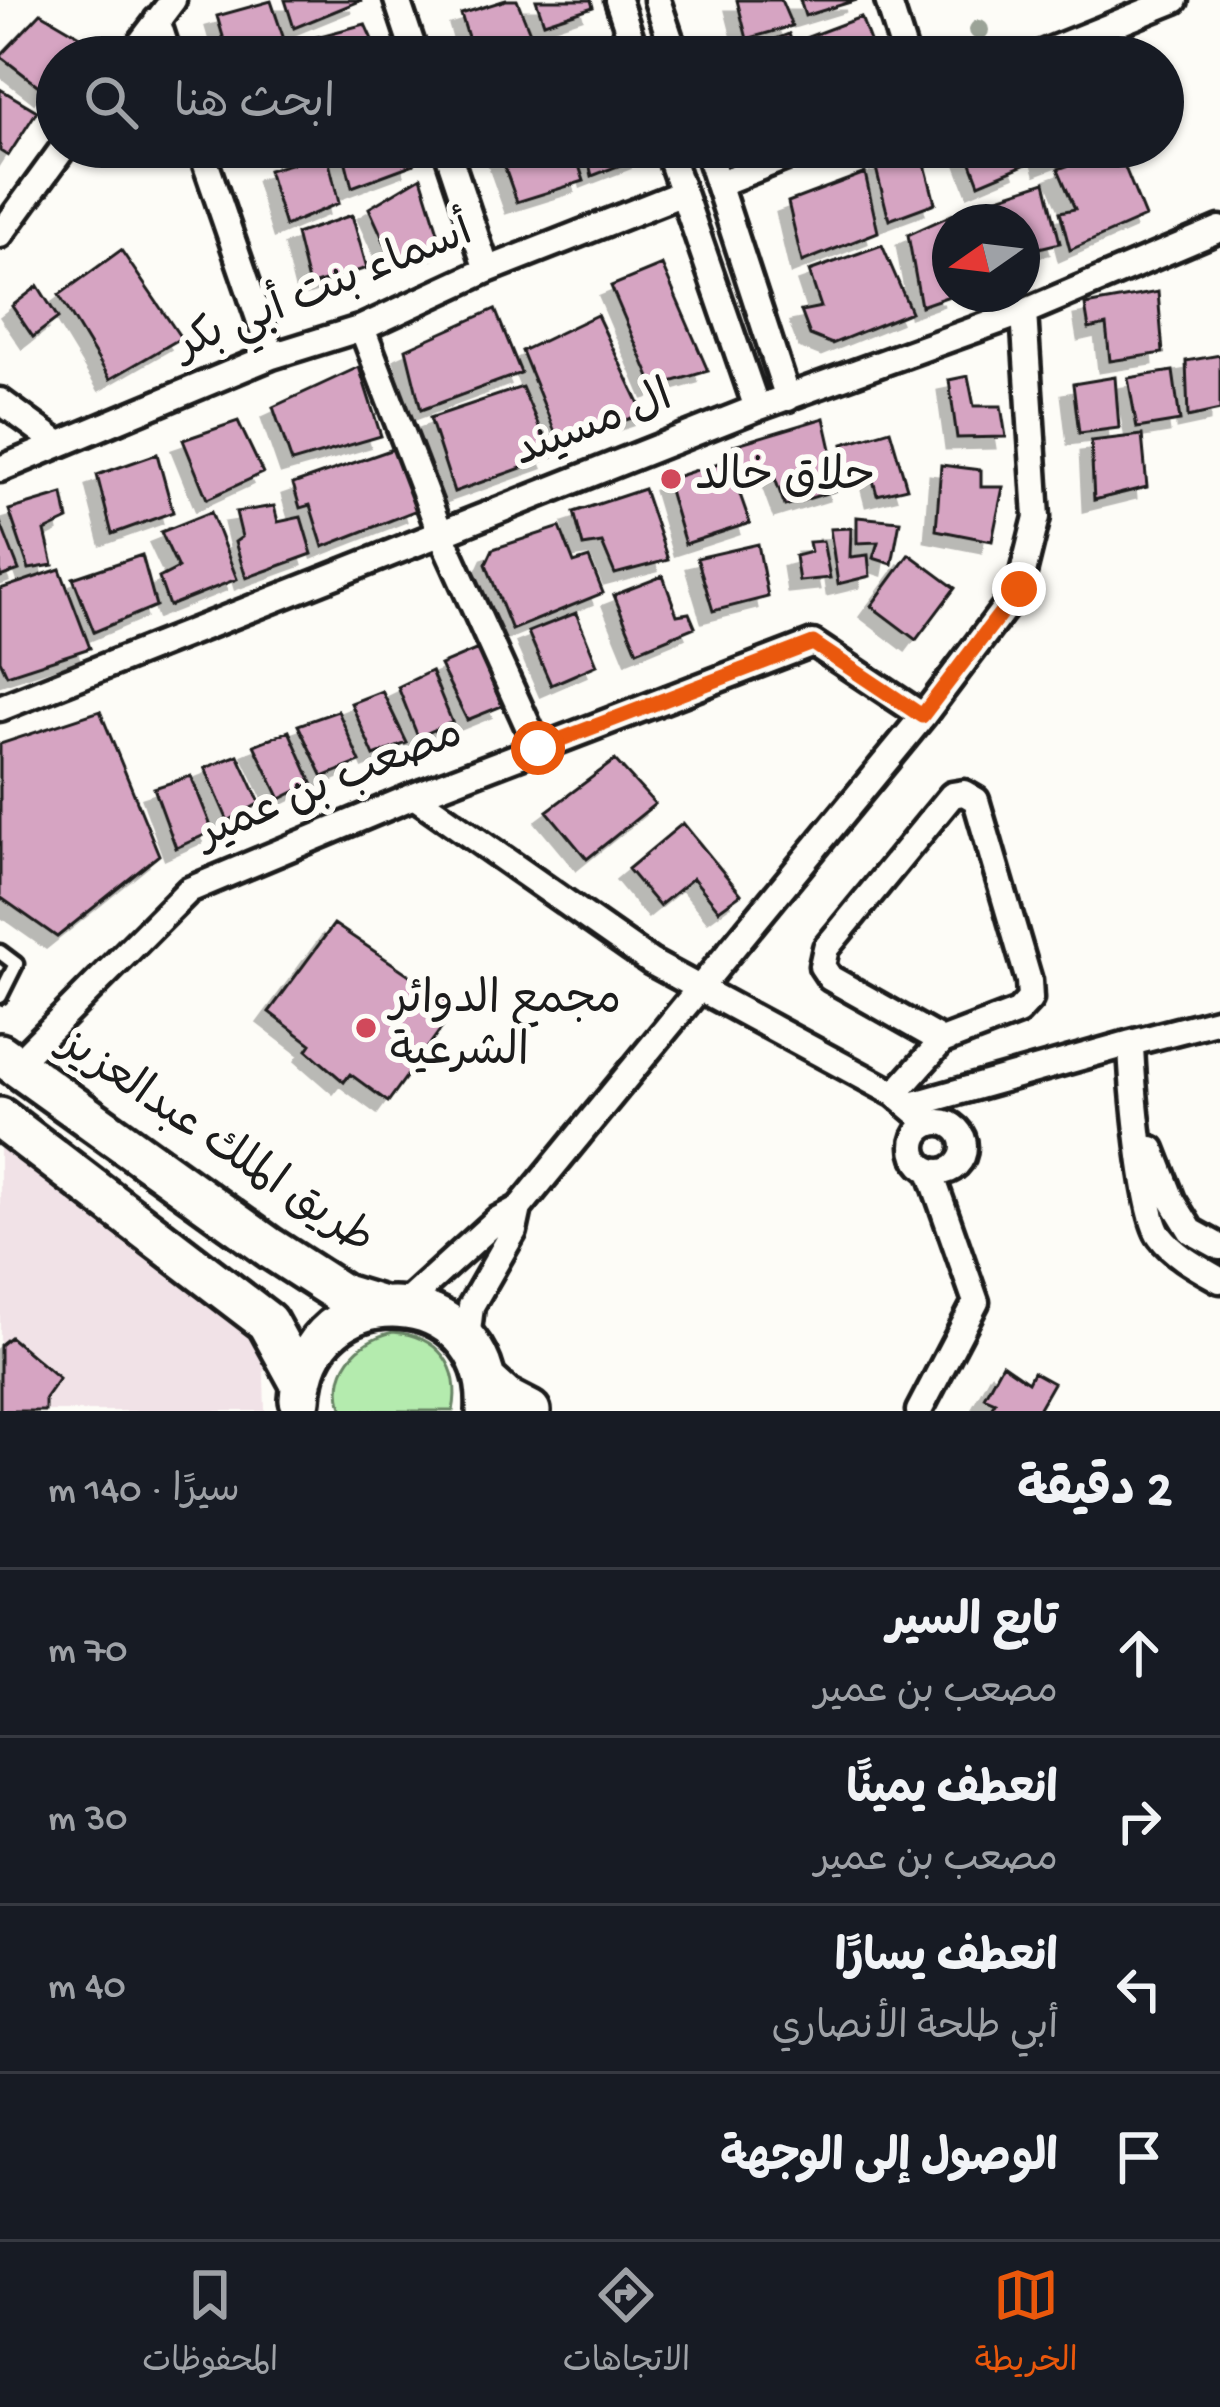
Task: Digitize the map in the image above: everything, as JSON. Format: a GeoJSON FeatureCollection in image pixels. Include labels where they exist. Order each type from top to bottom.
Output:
{"type":"FeatureCollection","features":[{"type":"Feature","properties":{"kind":"main road","name":"طريق الملك عبدالعزيز"},"geometry":{"type":"LineString","coordinates":[[8,1059],[270,1248],[343,1295],[442,1318],[466,1340]]}},
{"type":"Feature","properties":{"kind":"main road"},"geometry":{"type":"LineString","coordinates":[[0,1118],[267,1322],[302,1398]]}},
{"type":"Feature","properties":{"kind":"main road"},"geometry":{"type":"LineString","coordinates":[[302,1398],[310,1356],[328,1333],[352,1315],[390,1306]]}},
{"type":"Feature","properties":{"kind":"main road"},"geometry":{"type":"LineString","coordinates":[[466,1340],[486,1395],[506,1398],[530,1411]]}},
{"type":"Feature","properties":{"kind":"street"},"geometry":{"type":"LineString","coordinates":[[397,0],[409,36]]}},
{"type":"Feature","properties":{"kind":"street"},"geometry":{"type":"LineString","coordinates":[[618,0],[631,36]]}},
{"type":"Feature","properties":{"kind":"street"},"geometry":{"type":"LineString","coordinates":[[657,0],[669,36]]}},
{"type":"Feature","properties":{"kind":"street"},"geometry":{"type":"LineString","coordinates":[[888,0],[899,36]]}},
{"type":"Feature","properties":{"kind":"street"},"geometry":{"type":"LineString","coordinates":[[1074,36],[1124,10],[1175,0]]}},
{"type":"Feature","properties":{"kind":"street"},"geometry":{"type":"LineString","coordinates":[[146,36],[165,10]]}},
{"type":"Feature","properties":{"kind":"street"},"geometry":{"type":"LineString","coordinates":[[0,235],[49,168]]}},
{"type":"Feature","properties":{"kind":"street"},"geometry":{"type":"LineString","coordinates":[[207,168],[272,356]]}},
{"type":"Feature","properties":{"kind":"street"},"geometry":{"type":"LineString","coordinates":[[453,168],[488,270]]}},
{"type":"Feature","properties":{"kind":"street"},"geometry":{"type":"LineString","coordinates":[[674,168],[758,408]]}},
{"type":"Feature","properties":{"kind":"street"},"geometry":{"type":"LineString","coordinates":[[713,168],[788,398]]}},
{"type":"Feature","properties":{"kind":"street"},"geometry":{"type":"LineString","coordinates":[[718,184],[758,168]]}},
{"type":"Feature","properties":{"kind":"street","name":"أسماء بنت أبي بكر"},"geometry":{"type":"LineString","coordinates":[[0,469],[272,356],[362,328],[488,270],[682,193]]}},
{"type":"Feature","properties":{"kind":"street","name":"ال مسيند"},"geometry":{"type":"LineString","coordinates":[[1040,305],[1220,229]]}},
{"type":"Feature","properties":{"kind":"street"},"geometry":{"type":"LineString","coordinates":[[390,1306],[497,1220],[519,1208],[922,716],[1019,589],[1037,517],[1024,312]]}},
{"type":"Feature","properties":{"kind":"street","name":"ال مسيند"},"geometry":{"type":"LineString","coordinates":[[7,698],[758,408],[1024,312]]}},
{"type":"Feature","properties":{"kind":"street"},"geometry":{"type":"LineString","coordinates":[[362,328],[440,532],[538,748]]}},
{"type":"Feature","properties":{"kind":"street"},"geometry":{"type":"LineString","coordinates":[[0,401],[59,444]]}},
{"type":"Feature","properties":{"kind":"street","name":"مصعب بن عمير"},"geometry":{"type":"LineString","coordinates":[[8,1059],[189,890],[414,796],[813,643],[922,716]]}},
{"type":"Feature","properties":{"kind":"street"},"geometry":{"type":"LineString","coordinates":[[919,1411],[976,1302],[930,1171],[917,1159],[912,1107],[942,1040],[1018,1012],[1030,999],[1029,981],[976,800],[964,793],[952,795],[854,914],[826,949],[822,966],[830,978],[942,1040]]}},
{"type":"Feature","properties":{"kind":"street"},"geometry":{"type":"LineString","coordinates":[[414,796],[651,962],[912,1107],[953,1125],[964,1146],[953,1168],[930,1171]]}},
{"type":"Feature","properties":{"kind":"street"},"geometry":{"type":"LineString","coordinates":[[912,1107],[1220,1020]]}},
{"type":"Feature","properties":{"kind":"street"},"geometry":{"type":"LineString","coordinates":[[1131,1043],[1132,1101],[1156,1234],[1191,1264],[1220,1280]]}},
{"type":"Feature","properties":{"kind":"street"},"geometry":{"type":"LineString","coordinates":[[1132,1101],[1172,1201],[1191,1231],[1220,1247]]}},
{"type":"Feature","properties":{"kind":"street"},"geometry":{"type":"LineString","coordinates":[[466,1340],[471,1306],[514,1231],[519,1208]]}},
{"type":"Feature","properties":{"kind":"lane"},"geometry":{"type":"LineString","coordinates":[[0,952],[16,964],[0,996]]}},
{"type":"Feature","properties":{"kind":"shaded area"},"geometry":{"type":"Polygon","coordinates":[[[0,1145],[263,1343],[265,1411],[0,1411],[0,1145]]]}},
{"type":"Feature","properties":{"kind":"green space"},"geometry":{"type":"Polygon","coordinates":[[[393,1332],[423,1340],[443,1356],[454,1380],[453,1411],[343,1411],[340,1383],[349,1360],[368,1343],[393,1332]]]}},
{"type":"Feature","properties":{"kind":"building"},"geometry":{"type":"Polygon","coordinates":[[[285,0],[362,0],[294,28],[285,0]]]}},
{"type":"Feature","properties":{"kind":"building"},"geometry":{"type":"Polygon","coordinates":[[[517,0],[531,36],[468,36],[461,14],[517,0]]]}},
{"type":"Feature","properties":{"kind":"building"},"geometry":{"type":"Polygon","coordinates":[[[536,0],[591,0],[593,7],[544,23],[536,0]]]}},
{"type":"Feature","properties":{"kind":"building"},"geometry":{"type":"Polygon","coordinates":[[[737,0],[781,0],[792,26],[746,36],[737,0]]]}},
{"type":"Feature","properties":{"kind":"building"},"geometry":{"type":"Polygon","coordinates":[[[800,0],[857,0],[805,16],[800,0]]]}},
{"type":"Feature","properties":{"kind":"building"},"geometry":{"type":"Polygon","coordinates":[[[271,1],[283,36],[223,36],[217,16],[271,1]]]}},
{"type":"Feature","properties":{"kind":"building"},"geometry":{"type":"Polygon","coordinates":[[[41,13],[80,36],[36,36],[36,84],[0,56],[41,13]]]}},
{"type":"Feature","properties":{"kind":"building"},"geometry":{"type":"Polygon","coordinates":[[[861,17],[868,36],[811,36],[861,17]]]}},
{"type":"Feature","properties":{"kind":"building"},"geometry":{"type":"Polygon","coordinates":[[[365,24],[370,36],[320,36],[365,24]]]}},
{"type":"Feature","properties":{"kind":"building"},"geometry":{"type":"Polygon","coordinates":[[[0,89],[36,113],[8,156],[0,151],[0,89]]]}},
{"type":"Feature","properties":{"kind":"building"},"geometry":{"type":"Polygon","coordinates":[[[330,168],[339,203],[285,226],[268,170],[330,168]]]}},
{"type":"Feature","properties":{"kind":"building"},"geometry":{"type":"Polygon","coordinates":[[[347,168],[403,168],[352,187],[347,168]]]}},
{"type":"Feature","properties":{"kind":"building"},"geometry":{"type":"Polygon","coordinates":[[[505,168],[580,168],[584,181],[517,202],[505,168]]]}},
{"type":"Feature","properties":{"kind":"building"},"geometry":{"type":"Polygon","coordinates":[[[590,168],[613,168],[592,176],[590,168]]]}},
{"type":"Feature","properties":{"kind":"building"},"geometry":{"type":"Polygon","coordinates":[[[876,168],[926,168],[932,204],[889,220],[876,168]]]}},
{"type":"Feature","properties":{"kind":"building"},"geometry":{"type":"Polygon","coordinates":[[[973,168],[1017,168],[979,184],[973,168]]]}},
{"type":"Feature","properties":{"kind":"building"},"geometry":{"type":"Polygon","coordinates":[[[1125,168],[1145,217],[1070,250],[1060,212],[1075,209],[1058,169],[1125,168]]]}},
{"type":"Feature","properties":{"kind":"building"},"geometry":{"type":"Polygon","coordinates":[[[865,173],[878,232],[802,262],[788,202],[865,173]]]}},
{"type":"Feature","properties":{"kind":"building"},"geometry":{"type":"Polygon","coordinates":[[[421,177],[443,248],[394,263],[369,208],[421,177]]]}},
{"type":"Feature","properties":{"kind":"building"},"geometry":{"type":"Polygon","coordinates":[[[1045,182],[1060,243],[1040,248],[1040,204],[983,202],[1045,182]]]}},
{"type":"Feature","properties":{"kind":"building"},"geometry":{"type":"Polygon","coordinates":[[[352,215],[367,268],[309,286],[296,234],[352,215]]]}},
{"type":"Feature","properties":{"kind":"building"},"geometry":{"type":"Polygon","coordinates":[[[932,224],[932,302],[921,306],[908,235],[932,224]]]}},
{"type":"Feature","properties":{"kind":"building"},"geometry":{"type":"Polygon","coordinates":[[[882,245],[911,312],[832,344],[810,335],[801,311],[821,307],[809,271],[882,245]]]}},
{"type":"Feature","properties":{"kind":"building"},"geometry":{"type":"Polygon","coordinates":[[[121,250],[181,338],[110,379],[59,295],[121,250]]]}},
{"type":"Feature","properties":{"kind":"building"},"geometry":{"type":"Polygon","coordinates":[[[662,265],[708,371],[654,387],[611,286],[662,265]]]}},
{"type":"Feature","properties":{"kind":"building"},"geometry":{"type":"Polygon","coordinates":[[[38,286],[58,318],[33,337],[12,306],[38,286]]]}},
{"type":"Feature","properties":{"kind":"building"},"geometry":{"type":"Polygon","coordinates":[[[1158,292],[1163,353],[1110,361],[1106,325],[1089,329],[1085,305],[1158,292]]]}},
{"type":"Feature","properties":{"kind":"building"},"geometry":{"type":"Polygon","coordinates":[[[495,309],[521,373],[421,410],[406,349],[495,309]]]}},
{"type":"Feature","properties":{"kind":"building"},"geometry":{"type":"Polygon","coordinates":[[[597,315],[644,414],[559,442],[522,351],[597,315]]]}},
{"type":"Feature","properties":{"kind":"building"},"geometry":{"type":"Polygon","coordinates":[[[1220,355],[1220,410],[1188,417],[1186,361],[1220,355]]]}},
{"type":"Feature","properties":{"kind":"building"},"geometry":{"type":"Polygon","coordinates":[[[359,367],[381,436],[292,462],[273,407],[359,367]]]}},
{"type":"Feature","properties":{"kind":"building"},"geometry":{"type":"Polygon","coordinates":[[[1173,371],[1180,421],[1137,428],[1128,378],[1173,371]]]}},
{"type":"Feature","properties":{"kind":"building"},"geometry":{"type":"Polygon","coordinates":[[[968,376],[974,406],[1001,406],[1006,437],[957,438],[949,380],[968,376]]]}},
{"type":"Feature","properties":{"kind":"building"},"geometry":{"type":"Polygon","coordinates":[[[1115,377],[1119,428],[1079,433],[1073,384],[1115,377]]]}},
{"type":"Feature","properties":{"kind":"building"},"geometry":{"type":"Polygon","coordinates":[[[522,387],[552,457],[454,492],[430,418],[522,387]]]}},
{"type":"Feature","properties":{"kind":"building"},"geometry":{"type":"Polygon","coordinates":[[[824,418],[840,489],[785,506],[773,473],[743,478],[734,445],[824,418]]]}},
{"type":"Feature","properties":{"kind":"building"},"geometry":{"type":"Polygon","coordinates":[[[238,421],[263,473],[207,499],[183,440],[238,421]]]}},
{"type":"Feature","properties":{"kind":"building"},"geometry":{"type":"Polygon","coordinates":[[[890,430],[907,488],[877,495],[871,472],[850,474],[843,444],[890,430]]]}},
{"type":"Feature","properties":{"kind":"building"},"geometry":{"type":"Polygon","coordinates":[[[1142,435],[1147,487],[1094,500],[1091,441],[1142,435]]]}},
{"type":"Feature","properties":{"kind":"building"},"geometry":{"type":"Polygon","coordinates":[[[399,447],[417,510],[323,547],[310,505],[300,508],[293,484],[399,447]]]}},
{"type":"Feature","properties":{"kind":"building"},"geometry":{"type":"Polygon","coordinates":[[[157,454],[173,512],[112,534],[97,475],[157,454]]]}},
{"type":"Feature","properties":{"kind":"building"},"geometry":{"type":"Polygon","coordinates":[[[728,460],[750,523],[685,544],[666,480],[728,460]]]}},
{"type":"Feature","properties":{"kind":"building"},"geometry":{"type":"Polygon","coordinates":[[[941,465],[981,470],[981,487],[1003,487],[992,541],[936,530],[941,465]]]}},
{"type":"Feature","properties":{"kind":"building"},"geometry":{"type":"Polygon","coordinates":[[[644,489],[668,560],[615,574],[602,543],[583,546],[574,512],[644,489]]]}},
{"type":"Feature","properties":{"kind":"building"},"geometry":{"type":"Polygon","coordinates":[[[63,494],[68,520],[45,531],[53,565],[29,569],[9,510],[63,494]]]}},
{"type":"Feature","properties":{"kind":"building"},"geometry":{"type":"Polygon","coordinates":[[[274,506],[278,522],[301,517],[312,554],[246,578],[235,542],[242,537],[236,512],[274,506]]]}},
{"type":"Feature","properties":{"kind":"building"},"geometry":{"type":"Polygon","coordinates":[[[211,512],[237,579],[169,606],[159,578],[178,568],[161,532],[211,512]]]}},
{"type":"Feature","properties":{"kind":"building"},"geometry":{"type":"Polygon","coordinates":[[[857,517],[900,521],[892,564],[873,558],[878,542],[857,543],[857,517]]]}},
{"type":"Feature","properties":{"kind":"building"},"geometry":{"type":"Polygon","coordinates":[[[0,522],[19,570],[0,577],[0,522]]]}},
{"type":"Feature","properties":{"kind":"building"},"geometry":{"type":"Polygon","coordinates":[[[560,527],[574,563],[589,558],[603,593],[512,630],[486,564],[493,549],[560,527]]]}},
{"type":"Feature","properties":{"kind":"building"},"geometry":{"type":"Polygon","coordinates":[[[851,528],[850,557],[868,555],[870,576],[838,584],[830,529],[851,528]]]}},
{"type":"Feature","properties":{"kind":"building"},"geometry":{"type":"Polygon","coordinates":[[[823,541],[830,578],[799,581],[795,556],[811,552],[809,542],[823,541]]]}},
{"type":"Feature","properties":{"kind":"building"},"geometry":{"type":"Polygon","coordinates":[[[758,544],[768,597],[713,611],[697,558],[758,544]]]}},
{"type":"Feature","properties":{"kind":"building"},"geometry":{"type":"Polygon","coordinates":[[[909,554],[955,588],[916,640],[871,606],[909,554]]]}},
{"type":"Feature","properties":{"kind":"building"},"geometry":{"type":"Polygon","coordinates":[[[142,555],[156,606],[94,632],[73,578],[142,555]]]}},
{"type":"Feature","properties":{"kind":"building"},"geometry":{"type":"Polygon","coordinates":[[[60,569],[90,648],[7,675],[0,660],[0,589],[60,569]]]}},
{"type":"Feature","properties":{"kind":"building"},"geometry":{"type":"Polygon","coordinates":[[[663,576],[677,615],[689,613],[695,627],[637,651],[614,595],[663,576]]]}},
{"type":"Feature","properties":{"kind":"building"},"geometry":{"type":"Polygon","coordinates":[[[576,613],[597,665],[551,685],[528,632],[576,613]]]}},
{"type":"Feature","properties":{"kind":"building"},"geometry":{"type":"Polygon","coordinates":[[[478,649],[502,706],[467,720],[440,665],[478,649]]]}},
{"type":"Feature","properties":{"kind":"building"},"geometry":{"type":"Polygon","coordinates":[[[431,671],[452,722],[418,737],[398,687],[431,671]]]}},
{"type":"Feature","properties":{"kind":"building"},"geometry":{"type":"Polygon","coordinates":[[[382,691],[407,743],[374,756],[351,703],[382,691]]]}},
{"type":"Feature","properties":{"kind":"building"},"geometry":{"type":"Polygon","coordinates":[[[100,711],[159,855],[57,937],[0,897],[0,744],[100,711]]]}},
{"type":"Feature","properties":{"kind":"building"},"geometry":{"type":"Polygon","coordinates":[[[338,711],[360,762],[323,777],[298,725],[338,711]]]}},
{"type":"Feature","properties":{"kind":"building"},"geometry":{"type":"Polygon","coordinates":[[[289,731],[312,783],[280,799],[254,745],[289,731]]]}},
{"type":"Feature","properties":{"kind":"building"},"geometry":{"type":"Polygon","coordinates":[[[238,755],[260,803],[228,821],[205,768],[238,755]]]}},
{"type":"Feature","properties":{"kind":"building"},"geometry":{"type":"Polygon","coordinates":[[[615,760],[655,804],[587,859],[547,811],[615,760]]]}},
{"type":"Feature","properties":{"kind":"building"},"geometry":{"type":"Polygon","coordinates":[[[191,776],[213,831],[176,848],[154,788],[191,776]]]}},
{"type":"Feature","properties":{"kind":"building"},"geometry":{"type":"Polygon","coordinates":[[[683,823],[741,894],[719,910],[693,878],[659,906],[628,869],[683,823]]]}},
{"type":"Feature","properties":{"kind":"building","name":"مجمع الدوائر الشرعية"},"geometry":{"type":"Polygon","coordinates":[[[334,924],[457,1007],[388,1102],[350,1074],[344,1082],[307,1050],[311,1044],[269,1012],[334,924]]]}},
{"type":"Feature","properties":{"kind":"building"},"geometry":{"type":"Polygon","coordinates":[[[10,1337],[59,1378],[45,1398],[45,1411],[0,1411],[0,1345],[10,1337]]]}},
{"type":"Feature","properties":{"kind":"building"},"geometry":{"type":"Polygon","coordinates":[[[1002,1364],[1028,1382],[1033,1372],[1053,1383],[1037,1411],[990,1410],[995,1402],[984,1397],[1002,1364]]]}},
{"type":"Feature","properties":{"kind":"place","name":"حلاق خالد"},"geometry":{"type":"Point","coordinates":[671,479]}},
{"type":"Feature","properties":{"kind":"place","name":"مجمع الدوائر الشرعية"},"geometry":{"type":"Point","coordinates":[366,1028]}},
{"type":"Feature","properties":{"kind":"route"},"geometry":{"type":"LineString","coordinates":[[538,748],[813,643],[922,716],[1019,589]]}}]}
